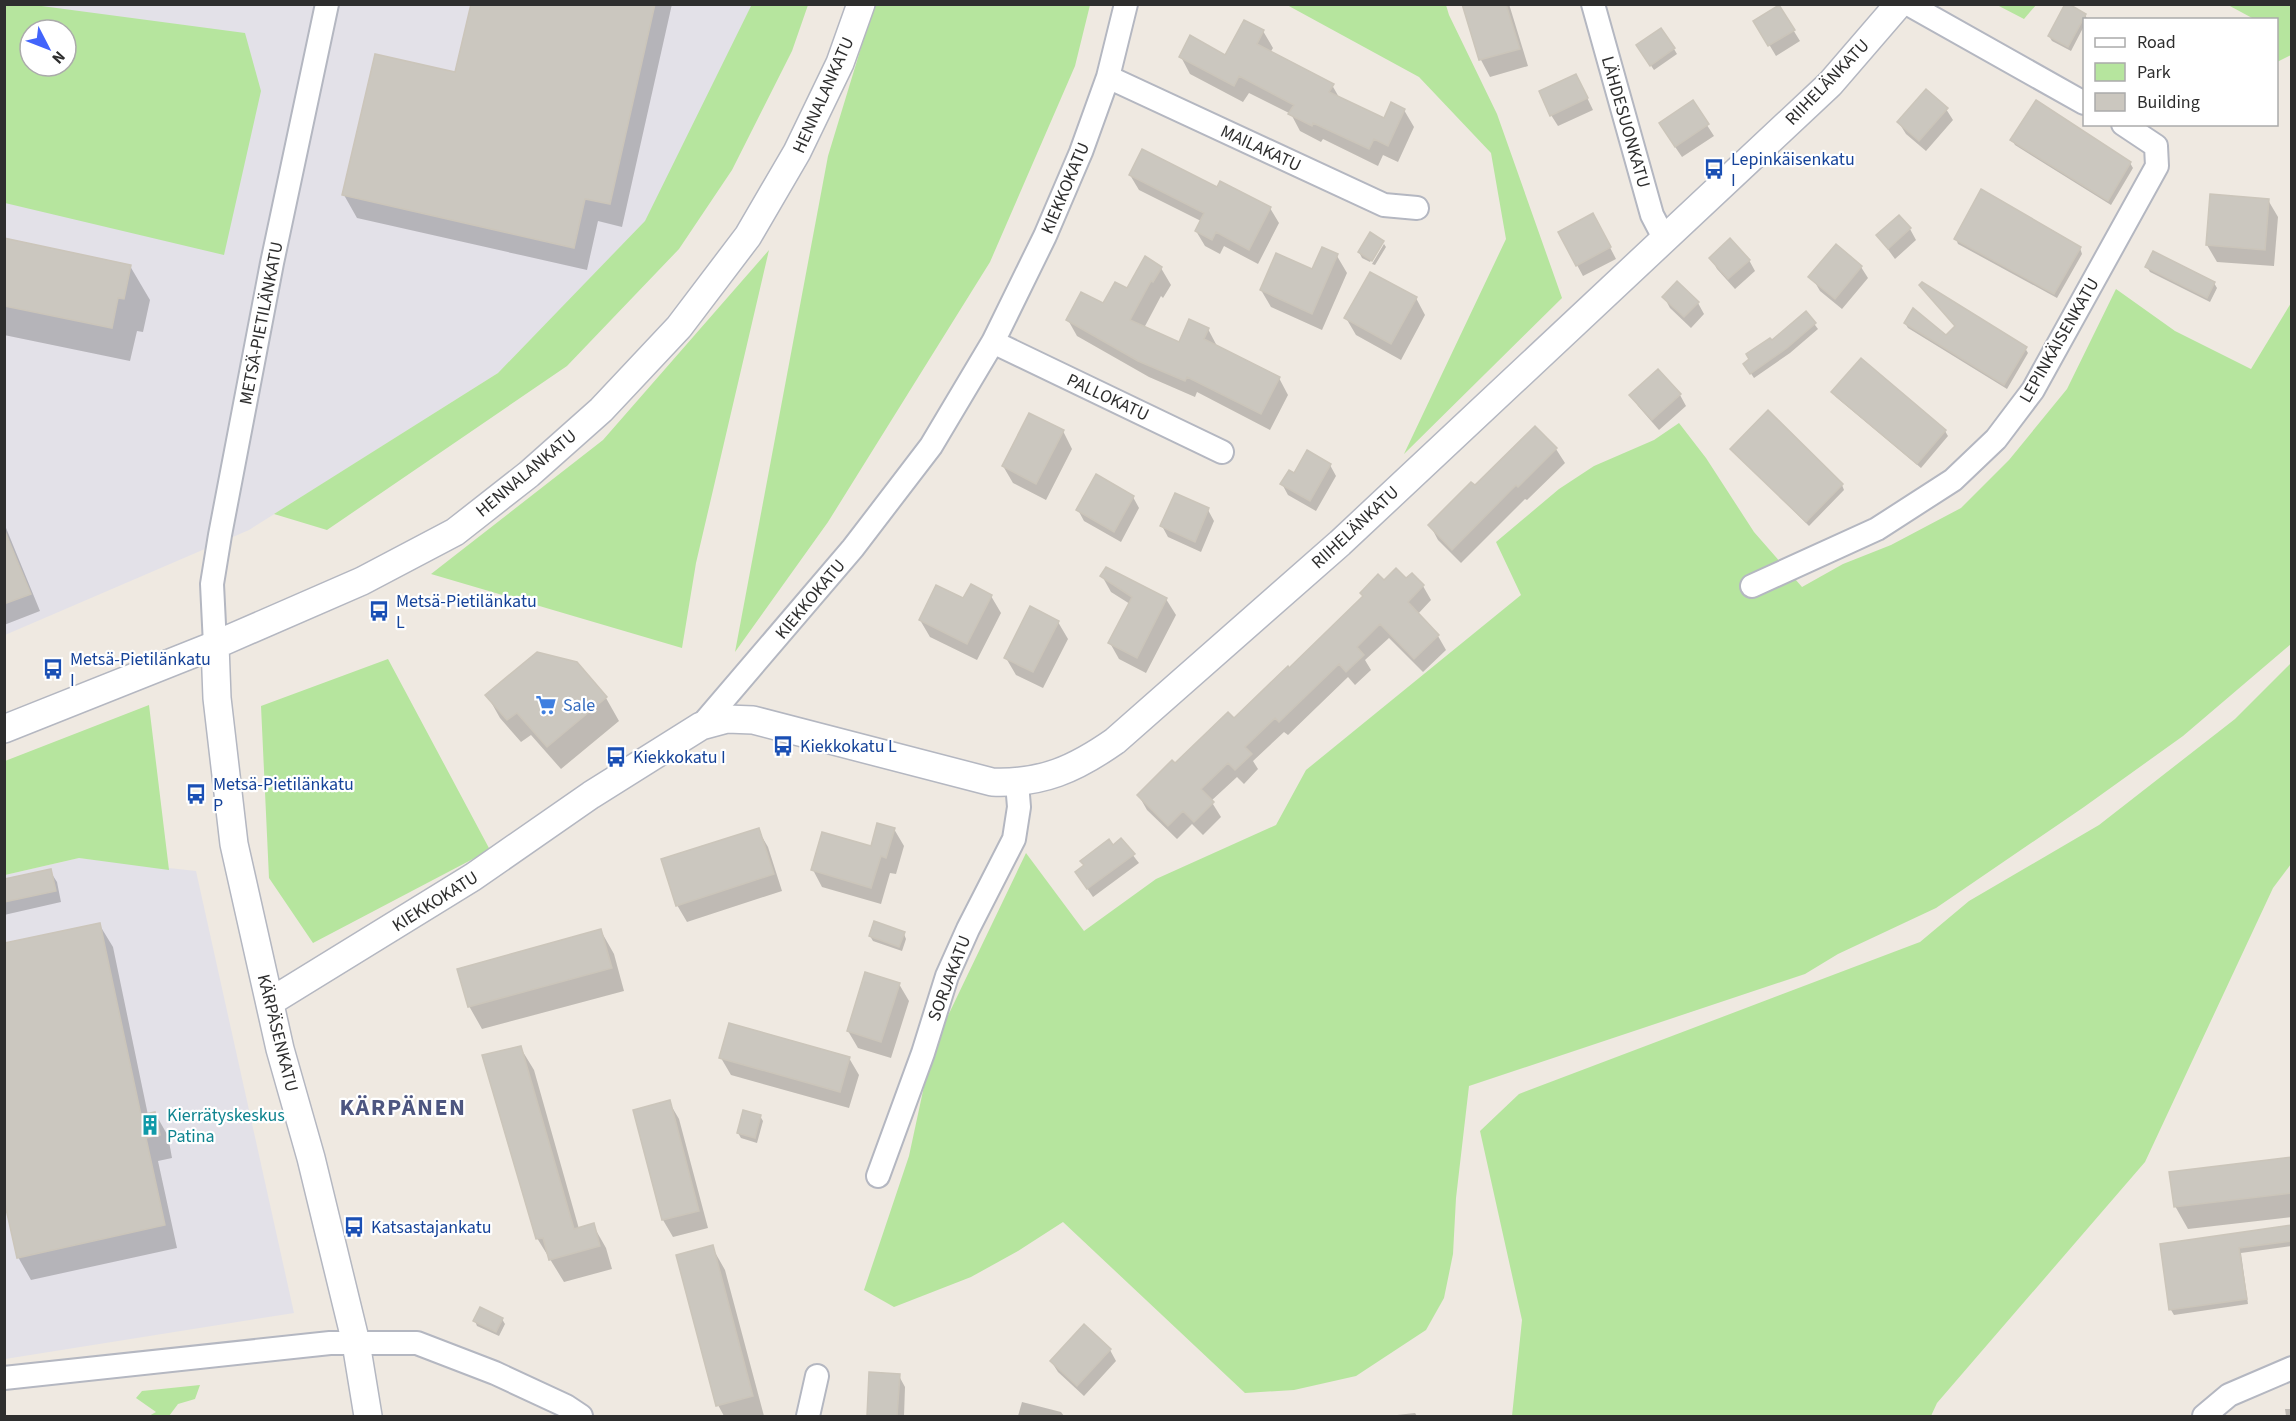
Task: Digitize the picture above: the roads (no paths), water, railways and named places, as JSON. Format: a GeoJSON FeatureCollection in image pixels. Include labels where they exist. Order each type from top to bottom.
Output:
{"type":"FeatureCollection","features":[{"type":"Feature","properties":{"kind":"street","name":"METSÄ-PIETILÄNKATU"},"geometry":{"type":"LineString","coordinates":[[215,645],[212,584],[220,535],[272,263],[327,4]]}},
{"type":"Feature","properties":{"kind":"street","name":"HENNALANKATU"},"geometry":{"type":"LineString","coordinates":[[4,729],[215,645],[362,581],[455,532],[529,474],[601,410],[679,327],[748,236],[797,152],[840,63],[861,4]]}},
{"type":"Feature","properties":{"kind":"street","name":"KIEKKOKATU"},"geometry":{"type":"LineString","coordinates":[[270,1002],[473,878],[591,795],[701,726],[867,530],[931,446],[993,342],[1045,236],[1081,152],[1108,77],[1126,4]]}},
{"type":"Feature","properties":{"kind":"street","name":"LÄHDESUONKATU"},"geometry":{"type":"LineString","coordinates":[[1593,4],[1652,215],[1664,238]]}},
{"type":"Feature","properties":{"kind":"street","name":"RIIHELÄNKATU"},"geometry":{"type":"LineString","coordinates":[[701,726],[727,719],[753,720],[992,782],[1017,783],[1054,775],[1086,761],[1115,741],[1340,543],[1830,84],[1899,4]]}},
{"type":"Feature","properties":{"kind":"street"},"geometry":{"type":"LineString","coordinates":[[1908,4],[2083,102]]}},
{"type":"Feature","properties":{"kind":"street","name":"MAILAKATU"},"geometry":{"type":"LineString","coordinates":[[1108,77],[1384,205],[1418,208]]}},
{"type":"Feature","properties":{"kind":"street","name":"LEPINKÄISENKATU"},"geometry":{"type":"LineString","coordinates":[[1752,586],[1877,529],[1953,480],[1996,439],[2033,390],[2157,166],[2156,146],[2125,126]]}},
{"type":"Feature","properties":{"kind":"street","name":"PALLOKATU"},"geometry":{"type":"LineString","coordinates":[[993,342],[1222,452]]}},
{"type":"Feature","properties":{"kind":"street","name":"KÄRPÄSENKATU"},"geometry":{"type":"LineString","coordinates":[[215,645],[217,698],[234,844],[280,1049],[314,1170],[357,1343],[368,1416]]}},
{"type":"Feature","properties":{"kind":"street","name":"SORJAKATU"},"geometry":{"type":"LineString","coordinates":[[878,1176],[947,976],[1014,839],[1019,807],[1017,783]]}},
{"type":"Feature","properties":{"kind":"street"},"geometry":{"type":"LineString","coordinates":[[4,1378],[319,1344],[417,1343],[495,1372],[566,1406],[581,1416]]}},
{"type":"Feature","properties":{"kind":"street"},"geometry":{"type":"LineString","coordinates":[[2204,1416],[2229,1395],[2292,1368]]}},
{"type":"Feature","properties":{"kind":"street"},"geometry":{"type":"LineString","coordinates":[[808,1416],[818,1376]]}},
{"type":"Feature","properties":{"kind":"place","name":"Lepinkäisenkatu I"},"geometry":{"type":"Point","coordinates":[1714,169]}},
{"type":"Feature","properties":{"kind":"place","name":"Metsä-Pietilänkatu L"},"geometry":{"type":"Point","coordinates":[379,611]}},
{"type":"Feature","properties":{"kind":"place","name":"Metsä-Pietilänkatu I"},"geometry":{"type":"Point","coordinates":[53,669]}},
{"type":"Feature","properties":{"kind":"place","name":"Sale"},"geometry":{"type":"Point","coordinates":[546,705]}},
{"type":"Feature","properties":{"kind":"place","name":"Kiekkokatu L"},"geometry":{"type":"Point","coordinates":[783,746]}},
{"type":"Feature","properties":{"kind":"place","name":"Kiekkokatu I"},"geometry":{"type":"Point","coordinates":[616,757]}},
{"type":"Feature","properties":{"kind":"place","name":"Metsä-Pietilänkatu P"},"geometry":{"type":"Point","coordinates":[196,794]}},
{"type":"Feature","properties":{"kind":"place","name":"Kierrätyskeskus Patina"},"geometry":{"type":"Point","coordinates":[150,1125]}},
{"type":"Feature","properties":{"kind":"place","name":"Katsastajankatu"},"geometry":{"type":"Point","coordinates":[354,1227]}},
{"type":"Feature","properties":{"kind":"district","name":"KÄRPÄNEN"},"geometry":{"type":"Point","coordinates":[403,1107]}}]}
